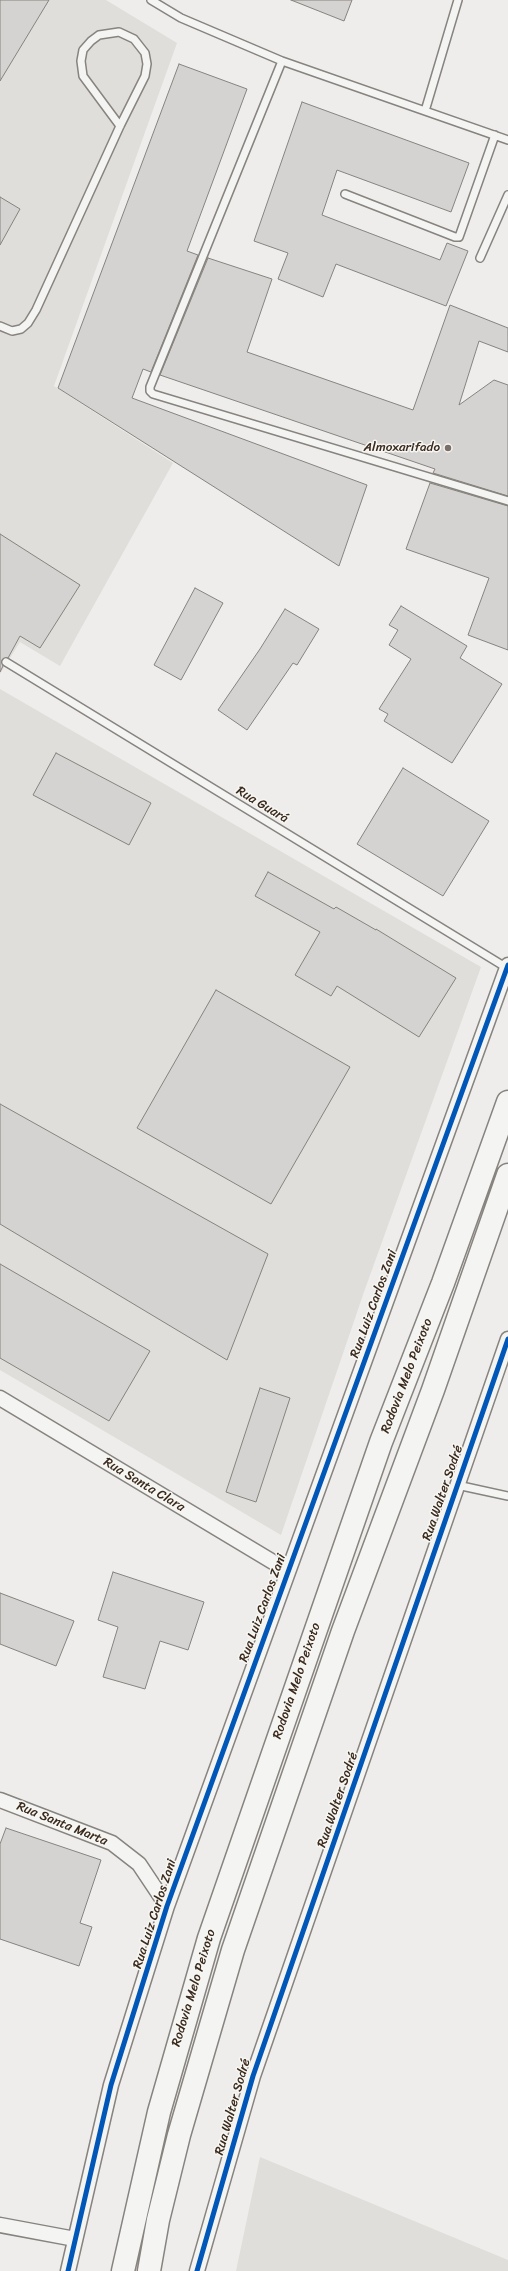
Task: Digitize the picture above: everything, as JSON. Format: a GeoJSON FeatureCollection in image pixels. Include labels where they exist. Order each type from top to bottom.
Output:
{"type":"FeatureCollection","features":[{"type":"Feature","properties":{"kind":"main road","name":"Rodovia Melo Peixoto"},"geometry":{"type":"LineString","coordinates":[[123,2271],[159,2112],[208,1938],[381,1442],[443,1283],[508,1102]]}},
{"type":"Feature","properties":{"kind":"main road","name":"Rodovia Melo Peixoto"},"geometry":{"type":"LineString","coordinates":[[149,2271],[158,2220],[179,2135],[233,1950],[343,1631],[433,1390],[508,1175]]}},
{"type":"Feature","properties":{"kind":"street","name":"Rua Luiz Carlos Zani"},"geometry":{"type":"LineString","coordinates":[[69,2270],[111,2085],[167,1906],[507,966]]}},
{"type":"Feature","properties":{"kind":"street","name":"Rua Walter Sodré"},"geometry":{"type":"LineString","coordinates":[[197,2271],[253,2076],[508,1338]]}},
{"type":"Feature","properties":{"kind":"street","name":"Rua Santa Clara"},"geometry":{"type":"LineString","coordinates":[[0,1398],[288,1571]]}},
{"type":"Feature","properties":{"kind":"street","name":"Rua Santa Marta"},"geometry":{"type":"LineString","coordinates":[[0,1800],[112,1843],[139,1864],[167,1906]]}},
{"type":"Feature","properties":{"kind":"street"},"geometry":{"type":"LineString","coordinates":[[0,2225],[75,2239]]}},
{"type":"Feature","properties":{"kind":"lane"},"geometry":{"type":"LineString","coordinates":[[151,0],[181,18],[282,61],[508,140]]}},
{"type":"Feature","properties":{"kind":"lane"},"geometry":{"type":"LineString","coordinates":[[425,111],[458,0]]}},
{"type":"Feature","properties":{"kind":"lane"},"geometry":{"type":"LineString","coordinates":[[0,326],[12,331],[21,329],[36,310],[120,126],[145,76],[148,64],[146,53],[134,39],[119,32],[99,35],[83,50],[81,61],[83,76],[120,126]]}},
{"type":"Feature","properties":{"kind":"lane"},"geometry":{"type":"LineString","coordinates":[[282,61],[150,387],[150,391],[153,394],[508,501]]}},
{"type":"Feature","properties":{"kind":"lane"},"geometry":{"type":"LineString","coordinates":[[345,194],[455,237],[459,236],[495,135]]}},
{"type":"Feature","properties":{"kind":"lane"},"geometry":{"type":"LineString","coordinates":[[480,258],[508,195]]}},
{"type":"Feature","properties":{"kind":"lane","name":"Rua Guará"},"geometry":{"type":"LineString","coordinates":[[6,662],[507,966]]}},
{"type":"Feature","properties":{"kind":"lane"},"geometry":{"type":"LineString","coordinates":[[457,1485],[508,1496]]}},
{"type":"Feature","properties":{"kind":"shaded area"},"geometry":{"type":"Polygon","coordinates":[[[0,0],[106,0],[177,43],[54,386],[173,463],[60,666],[20,642],[0,674],[0,0]]]}},
{"type":"Feature","properties":{"kind":"shaded area"},"geometry":{"type":"Polygon","coordinates":[[[0,689],[481,967],[364,1292],[281,1535],[0,1370],[0,689]]]}},
{"type":"Feature","properties":{"kind":"shaded area"},"geometry":{"type":"Polygon","coordinates":[[[260,2157],[508,2260],[508,2271],[236,2271],[260,2157]]]}},
{"type":"Feature","properties":{"kind":"building"},"geometry":{"type":"Polygon","coordinates":[[[0,0],[49,0],[0,81],[0,0]]]}},
{"type":"Feature","properties":{"kind":"building"},"geometry":{"type":"Polygon","coordinates":[[[291,0],[352,0],[344,21],[291,0]]]}},
{"type":"Feature","properties":{"kind":"building"},"geometry":{"type":"Polygon","coordinates":[[[179,64],[247,89],[187,251],[198,255],[151,372],[143,369],[132,398],[367,485],[339,566],[58,388],[179,64]]]}},
{"type":"Feature","properties":{"kind":"building"},"geometry":{"type":"Polygon","coordinates":[[[302,102],[469,163],[451,212],[337,170],[322,215],[440,260],[447,243],[468,251],[446,306],[336,264],[323,297],[278,279],[288,253],[254,241],[302,102]]]}},
{"type":"Feature","properties":{"kind":"building"},"geometry":{"type":"Polygon","coordinates":[[[0,197],[20,209],[0,245],[0,197]]]}},
{"type":"Feature","properties":{"kind":"building"},"geometry":{"type":"Polygon","coordinates":[[[208,258],[272,279],[247,352],[413,410],[450,305],[508,328],[508,352],[479,341],[459,405],[494,380],[508,385],[508,496],[433,473],[435,469],[160,375],[208,258]]]}},
{"type":"Feature","properties":{"kind":"building"},"geometry":{"type":"Polygon","coordinates":[[[430,483],[508,506],[508,650],[468,635],[489,578],[406,549],[430,483]]]}},
{"type":"Feature","properties":{"kind":"building"},"geometry":{"type":"Polygon","coordinates":[[[0,534],[80,585],[40,648],[20,636],[8,658],[2,660],[3,666],[0,672],[0,534]]]}},
{"type":"Feature","properties":{"kind":"building"},"geometry":{"type":"Polygon","coordinates":[[[195,588],[223,603],[181,680],[154,665],[195,588]]]}},
{"type":"Feature","properties":{"kind":"building"},"geometry":{"type":"Polygon","coordinates":[[[401,606],[467,646],[460,658],[502,684],[452,763],[384,721],[388,714],[379,709],[411,659],[389,645],[398,630],[389,625],[401,606]]]}},
{"type":"Feature","properties":{"kind":"building"},"geometry":{"type":"Polygon","coordinates":[[[285,609],[319,629],[297,665],[293,663],[247,730],[218,710],[260,649],[285,609]]]}},
{"type":"Feature","properties":{"kind":"building"},"geometry":{"type":"Polygon","coordinates":[[[56,753],[151,803],[129,845],[33,795],[56,753]]]}},
{"type":"Feature","properties":{"kind":"building"},"geometry":{"type":"Polygon","coordinates":[[[403,768],[489,821],[443,896],[357,844],[403,768]]]}},
{"type":"Feature","properties":{"kind":"building"},"geometry":{"type":"Polygon","coordinates":[[[268,872],[334,909],[336,907],[376,929],[456,978],[419,1037],[337,986],[331,996],[295,975],[320,932],[255,896],[268,872]]]}},
{"type":"Feature","properties":{"kind":"building"},"geometry":{"type":"Polygon","coordinates":[[[216,990],[350,1067],[271,1204],[137,1128],[216,990]]]}},
{"type":"Feature","properties":{"kind":"building"},"geometry":{"type":"Polygon","coordinates":[[[0,1104],[268,1254],[227,1360],[0,1224],[0,1104]]]}},
{"type":"Feature","properties":{"kind":"building"},"geometry":{"type":"Polygon","coordinates":[[[0,1264],[150,1351],[109,1421],[0,1358],[0,1264]]]}},
{"type":"Feature","properties":{"kind":"building"},"geometry":{"type":"Polygon","coordinates":[[[260,1388],[290,1398],[256,1502],[226,1492],[260,1388]]]}},
{"type":"Feature","properties":{"kind":"building"},"geometry":{"type":"Polygon","coordinates":[[[113,1572],[204,1602],[188,1650],[160,1641],[145,1689],[103,1677],[118,1627],[98,1620],[113,1572]]]}},
{"type":"Feature","properties":{"kind":"building"},"geometry":{"type":"Polygon","coordinates":[[[0,1593],[74,1621],[56,1666],[0,1644],[0,1593]]]}},
{"type":"Feature","properties":{"kind":"building"},"geometry":{"type":"Polygon","coordinates":[[[6,1828],[101,1860],[80,1923],[92,1927],[79,1966],[0,1939],[0,1844],[6,1828]]]}},
{"type":"Feature","properties":{"kind":"cycle path"},"geometry":{"type":"LineString","coordinates":[[68,2271],[111,2085],[167,1906],[508,965]]}},
{"type":"Feature","properties":{"kind":"cycle path"},"geometry":{"type":"LineString","coordinates":[[197,2271],[253,2076],[508,1339]]}},
{"type":"Feature","properties":{"kind":"place","name":"Almoxarifado"},"geometry":{"type":"Point","coordinates":[448,448]}}]}
